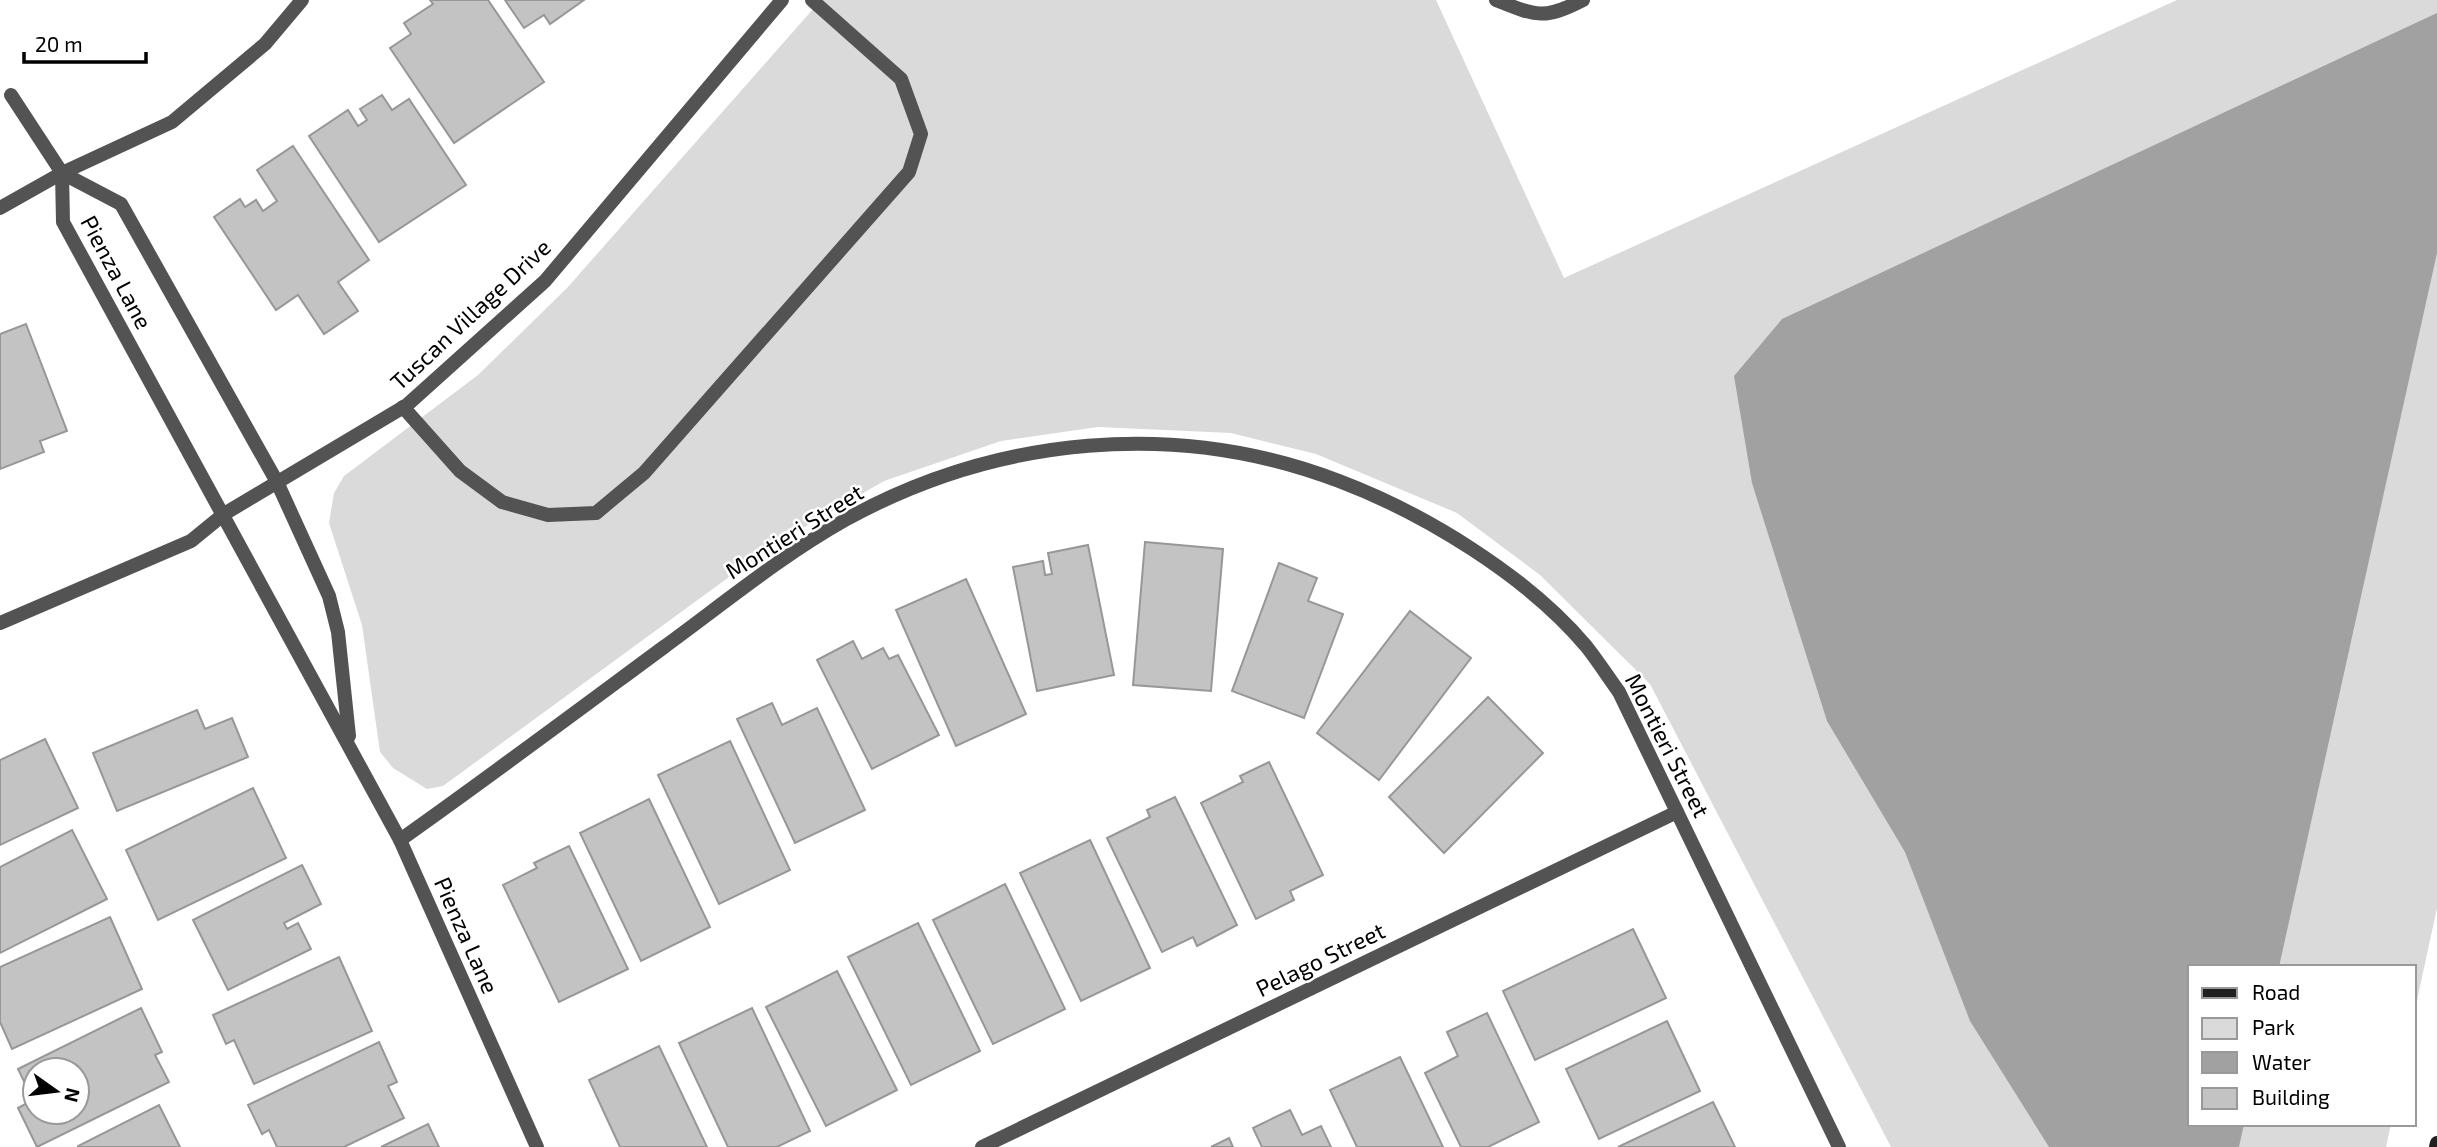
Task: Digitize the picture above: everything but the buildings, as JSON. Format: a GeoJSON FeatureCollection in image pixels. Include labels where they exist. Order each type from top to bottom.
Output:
{"type":"FeatureCollection","features":[{"type":"Feature","properties":{"kind":"street"},"geometry":{"type":"LineString","coordinates":[[0,208],[62,173],[172,122],[265,44],[302,0]]}},
{"type":"Feature","properties":{"kind":"street","name":"Tuscan Village Drive"},"geometry":{"type":"LineString","coordinates":[[0,623],[191,541],[224,514],[403,407],[545,281],[782,0]]}},
{"type":"Feature","properties":{"kind":"street"},"geometry":{"type":"LineString","coordinates":[[403,407],[460,471],[502,502],[548,515],[596,513],[644,473],[909,172],[921,134],[901,79],[812,0]]}},
{"type":"Feature","properties":{"kind":"street"},"geometry":{"type":"LineString","coordinates":[[1496,0],[1514,7],[1553,15],[1583,0]]}},
{"type":"Feature","properties":{"kind":"street"},"geometry":{"type":"LineString","coordinates":[[11,96],[62,173]]}},
{"type":"Feature","properties":{"kind":"street","name":"Pienza Lane"},"geometry":{"type":"LineString","coordinates":[[350,744],[338,632],[329,596],[277,482],[121,204],[62,173],[63,222],[400,840],[537,1147]]}},
{"type":"Feature","properties":{"kind":"street","name":"Montieri Street"},"geometry":{"type":"LineString","coordinates":[[400,840],[774,567],[844,521],[912,488],[984,463],[1055,449],[1123,442],[1191,445],[1250,453],[1304,467],[1365,490],[1427,523],[1488,561],[1541,603],[1591,654],[1619,692],[1839,1147]]}},
{"type":"Feature","properties":{"kind":"street","name":"Pelago Street"},"geometry":{"type":"LineString","coordinates":[[982,1147],[1677,812]]}},
{"type":"Feature","properties":{"kind":"green space"},"geometry":{"type":"Polygon","coordinates":[[[821,0],[1436,0],[1564,278],[2177,0],[2437,0],[2437,908],[2416,1005],[2416,965],[2188,965],[2188,1126],[2391,1126],[2386,1147],[1891,1147],[1650,684],[1540,575],[1457,513],[1316,454],[1231,433],[1098,427],[1001,441],[884,481],[770,547],[443,786],[427,789],[393,768],[380,752],[362,625],[329,523],[334,493],[344,476],[478,375],[567,288],[821,0]]]}},
{"type":"Feature","properties":{"kind":"water"},"geometry":{"type":"Polygon","coordinates":[[[2437,13],[2437,253],[2279,965],[2188,965],[2188,1126],[2244,1126],[2239,1147],[2049,1147],[1970,1021],[1905,852],[1827,721],[1752,483],[1734,376],[1782,319],[2437,13]]]}}]}
